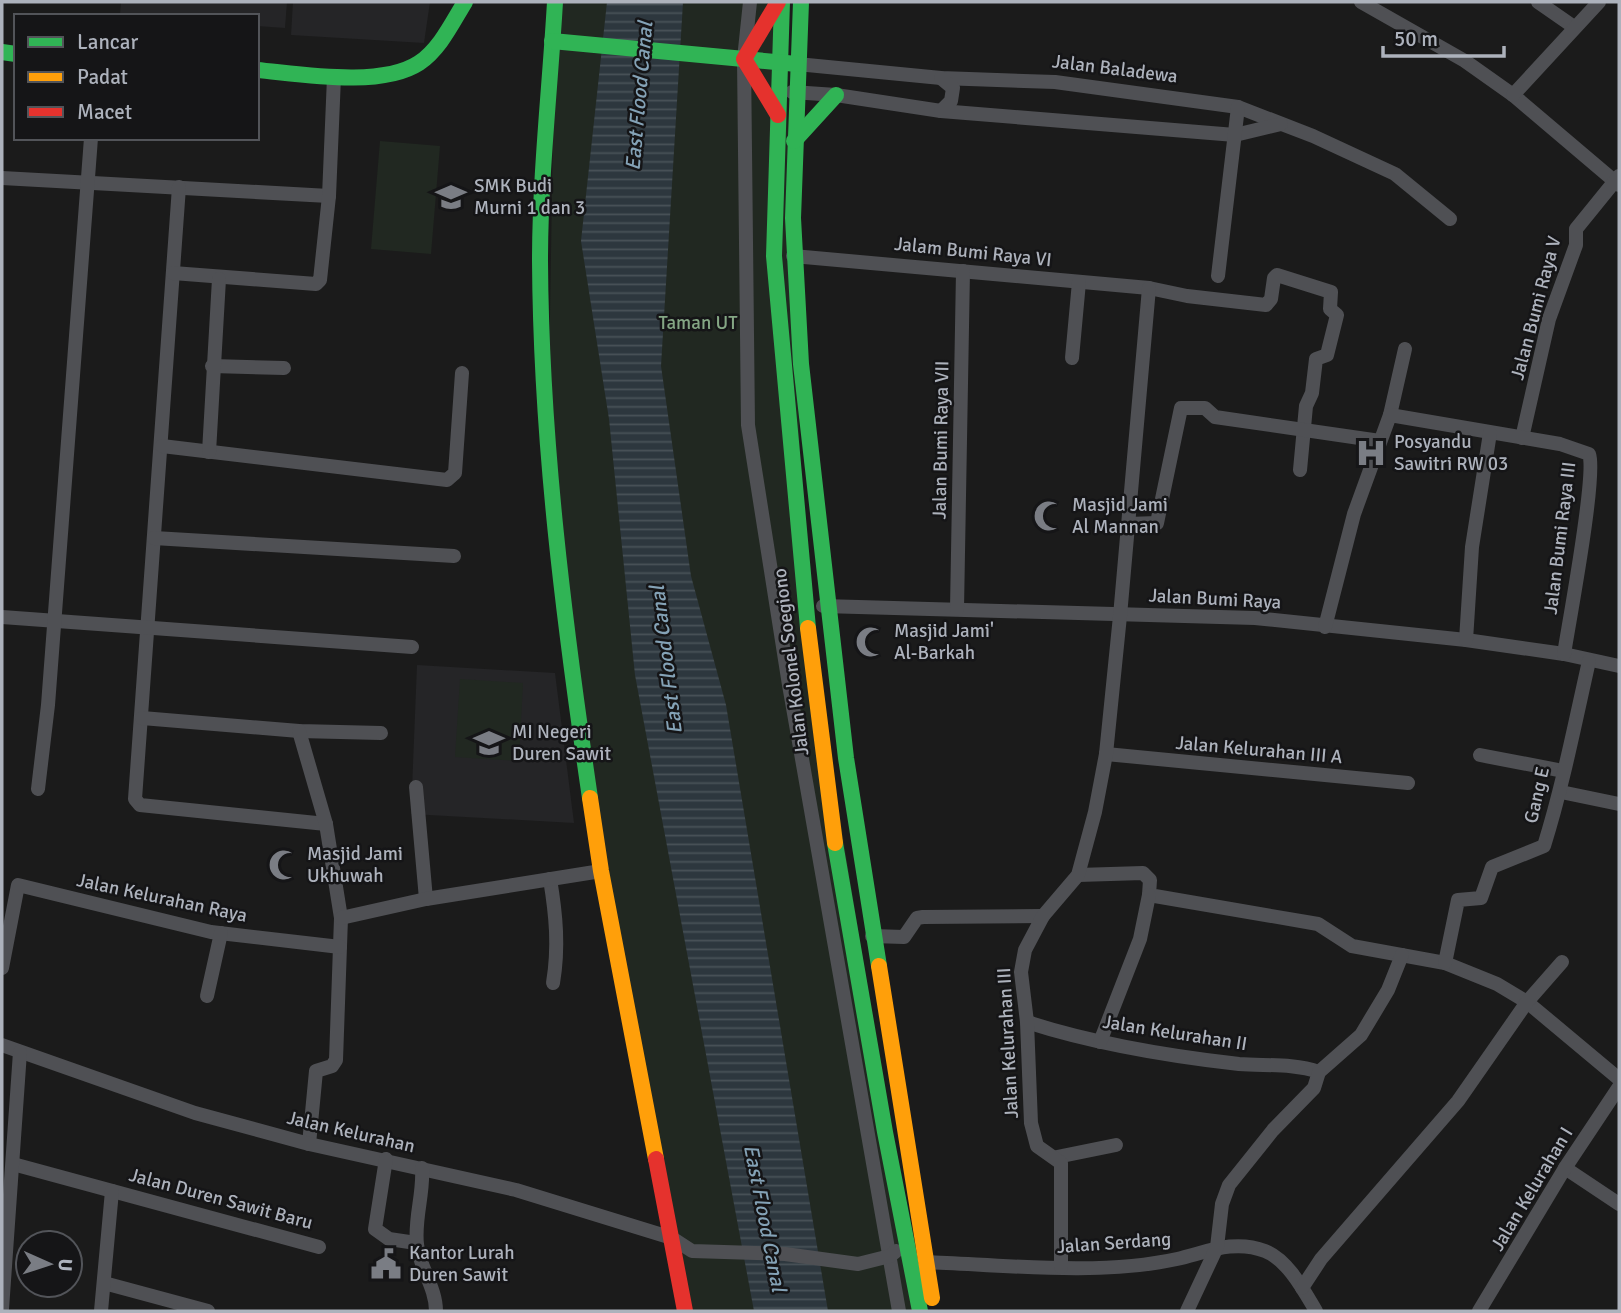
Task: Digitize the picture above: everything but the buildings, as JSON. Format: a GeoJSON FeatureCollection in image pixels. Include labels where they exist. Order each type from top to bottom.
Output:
{"type":"FeatureCollection","features":[{"type":"Feature","properties":{"kind":"main road"},"geometry":{"type":"LineString","coordinates":[[259,70],[334,77],[403,71],[418,65],[432,51],[465,2]]}},
{"type":"Feature","properties":{"kind":"main road"},"geometry":{"type":"LineString","coordinates":[[555,2],[556,42],[540,260],[542,354],[570,660],[601,871],[685,1311]]}},
{"type":"Feature","properties":{"kind":"main road"},"geometry":{"type":"LineString","coordinates":[[779,117],[741,58],[780,2]]}},
{"type":"Feature","properties":{"kind":"main road","name":"Jalan Kolonel Soegiono"},"geometry":{"type":"LineString","coordinates":[[780,2],[774,256],[806,608],[836,848],[907,1241],[934,1311]]}},
{"type":"Feature","properties":{"kind":"main road","name":"Jalan Kolonel Soegiono"},"geometry":{"type":"LineString","coordinates":[[802,2],[794,141],[793,256],[801,364],[846,758],[918,1265],[920,1311]]}},
{"type":"Feature","properties":{"kind":"main road","name":"Jalan Baladewa"},"geometry":{"type":"LineString","coordinates":[[556,42],[797,64]]}},
{"type":"Feature","properties":{"kind":"main road"},"geometry":{"type":"LineString","coordinates":[[794,141],[836,95]]}},
{"type":"Feature","properties":{"kind":"street"},"geometry":{"type":"LineString","coordinates":[[750,2],[741,58],[748,425],[789,685],[899,1311]]}},
{"type":"Feature","properties":{"kind":"street"},"geometry":{"type":"LineString","coordinates":[[1361,2],[1465,61],[1513,95],[1618,181]]}},
{"type":"Feature","properties":{"kind":"street"},"geometry":{"type":"LineString","coordinates":[[1538,2],[1574,27]]}},
{"type":"Feature","properties":{"kind":"street"},"geometry":{"type":"LineString","coordinates":[[1513,95],[1599,2]]}},
{"type":"Feature","properties":{"kind":"street","name":"Jalan Baladewa"},"geometry":{"type":"LineString","coordinates":[[797,64],[941,78],[1055,82],[1238,107],[1357,154],[1395,174],[1450,219]]}},
{"type":"Feature","properties":{"kind":"street"},"geometry":{"type":"LineString","coordinates":[[173,273],[219,279],[316,284],[323,275],[334,77]]}},
{"type":"Feature","properties":{"kind":"street"},"geometry":{"type":"LineString","coordinates":[[941,78],[953,88],[953,94],[941,111]]}},
{"type":"Feature","properties":{"kind":"street"},"geometry":{"type":"LineString","coordinates":[[779,88],[796,93],[836,95],[941,111],[1235,135],[1281,124]]}},
{"type":"Feature","properties":{"kind":"street"},"geometry":{"type":"LineString","coordinates":[[1218,276],[1238,107]]}},
{"type":"Feature","properties":{"kind":"street"},"geometry":{"type":"LineString","coordinates":[[38,789],[48,705],[91,140]]}},
{"type":"Feature","properties":{"kind":"street"},"geometry":{"type":"LineString","coordinates":[[2,178],[329,196]]}},
{"type":"Feature","properties":{"kind":"street","name":"Jalan Bumi Raya V"},"geometry":{"type":"LineString","coordinates":[[1522,438],[1549,319],[1576,245],[1576,229],[1618,181]]}},
{"type":"Feature","properties":{"kind":"street"},"geometry":{"type":"LineString","coordinates":[[179,187],[135,799],[140,806],[326,824]]}},
{"type":"Feature","properties":{"kind":"street","name":"Jalam Bumi Raya VI"},"geometry":{"type":"LineString","coordinates":[[793,256],[1149,288],[1187,296],[1266,305],[1270,302],[1276,276],[1314,286],[1331,292],[1330,309],[1337,315],[1327,355],[1316,359],[1304,431]]}},
{"type":"Feature","properties":{"kind":"street","name":"Jalan Bumi Raya VII"},"geometry":{"type":"LineString","coordinates":[[957,609],[963,271]]}},
{"type":"Feature","properties":{"kind":"street"},"geometry":{"type":"LineString","coordinates":[[209,452],[219,279]]}},
{"type":"Feature","properties":{"kind":"street"},"geometry":{"type":"LineString","coordinates":[[1072,358],[1079,282]]}},
{"type":"Feature","properties":{"kind":"street"},"geometry":{"type":"LineString","coordinates":[[1120,616],[1149,288]]}},
{"type":"Feature","properties":{"kind":"street"},"geometry":{"type":"LineString","coordinates":[[1325,627],[1354,514],[1390,415],[1405,349]]}},
{"type":"Feature","properties":{"kind":"street"},"geometry":{"type":"LineString","coordinates":[[212,366],[284,368]]}},
{"type":"Feature","properties":{"kind":"street"},"geometry":{"type":"LineString","coordinates":[[162,446],[447,480],[455,473],[462,373]]}},
{"type":"Feature","properties":{"kind":"street"},"geometry":{"type":"LineString","coordinates":[[1128,524],[1157,523],[1181,408],[1205,408],[1215,417],[1380,441]]}},
{"type":"Feature","properties":{"kind":"street"},"geometry":{"type":"LineString","coordinates":[[1390,415],[1522,438]]}},
{"type":"Feature","properties":{"kind":"street"},"geometry":{"type":"LineString","coordinates":[[1300,470],[1304,431]]}},
{"type":"Feature","properties":{"kind":"street"},"geometry":{"type":"LineString","coordinates":[[1466,640],[1472,547],[1490,433]]}},
{"type":"Feature","properties":{"kind":"street","name":"Jalan Bumi Raya III"},"geometry":{"type":"LineString","coordinates":[[1522,438],[1584,450],[1591,461],[1564,654]]}},
{"type":"Feature","properties":{"kind":"street"},"geometry":{"type":"LineString","coordinates":[[154,538],[454,556]]}},
{"type":"Feature","properties":{"kind":"street","name":"Jalan Bumi Raya"},"geometry":{"type":"LineString","coordinates":[[806,608],[830,605],[1241,618],[1466,640],[1564,654],[1619,666]]}},
{"type":"Feature","properties":{"kind":"street","name":"Jalan Kelurahan III"},"geometry":{"type":"LineString","coordinates":[[1056,1157],[1037,1146],[1033,1135],[1027,1022],[1021,972],[1025,950],[1043,916],[1078,875],[1095,812],[1106,754],[1120,616]]}},
{"type":"Feature","properties":{"kind":"street"},"geometry":{"type":"LineString","coordinates":[[2,617],[412,647]]}},
{"type":"Feature","properties":{"kind":"street","name":"Gang E"},"geometry":{"type":"LineString","coordinates":[[1445,963],[1458,900],[1481,898],[1492,867],[1535,852],[1544,846],[1561,792],[1563,771],[1589,661]]}},
{"type":"Feature","properties":{"kind":"street"},"geometry":{"type":"LineString","coordinates":[[142,718],[299,731],[381,733]]}},
{"type":"Feature","properties":{"kind":"street"},"geometry":{"type":"LineString","coordinates":[[299,731],[326,824],[341,918],[336,1060],[332,1066],[316,1072],[309,1144]]}},
{"type":"Feature","properties":{"kind":"street","name":"Jalan Kelurahan III A"},"geometry":{"type":"LineString","coordinates":[[1106,754],[1408,783]]}},
{"type":"Feature","properties":{"kind":"street"},"geometry":{"type":"LineString","coordinates":[[1480,755],[1563,771]]}},
{"type":"Feature","properties":{"kind":"street"},"geometry":{"type":"LineString","coordinates":[[416,787],[426,900]]}},
{"type":"Feature","properties":{"kind":"street"},"geometry":{"type":"LineString","coordinates":[[1561,792],[1619,804]]}},
{"type":"Feature","properties":{"kind":"street"},"geometry":{"type":"LineString","coordinates":[[341,918],[426,900],[601,871]]}},
{"type":"Feature","properties":{"kind":"street"},"geometry":{"type":"LineString","coordinates":[[1078,875],[1143,873],[1150,880],[1140,939],[1100,1042]]}},
{"type":"Feature","properties":{"kind":"street"},"geometry":{"type":"LineString","coordinates":[[550,879],[558,926],[558,957],[553,983]]}},
{"type":"Feature","properties":{"kind":"street","name":"Jalan Kelurahan Raya"},"geometry":{"type":"LineString","coordinates":[[2,968],[18,885],[221,933],[340,947]]}},
{"type":"Feature","properties":{"kind":"street"},"geometry":{"type":"LineString","coordinates":[[1149,895],[1318,924],[1352,946],[1445,963],[1497,984],[1527,1002],[1619,1079]]}},
{"type":"Feature","properties":{"kind":"street"},"geometry":{"type":"LineString","coordinates":[[872,936],[904,937],[917,918],[923,917],[1043,916]]}},
{"type":"Feature","properties":{"kind":"street"},"geometry":{"type":"LineString","coordinates":[[207,996],[221,933]]}},
{"type":"Feature","properties":{"kind":"street"},"geometry":{"type":"LineString","coordinates":[[1187,1311],[1217,1247],[1222,1204],[1229,1185],[1273,1130],[1314,1088],[1319,1072],[1361,1035],[1388,990],[1402,955]]}},
{"type":"Feature","properties":{"kind":"street"},"geometry":{"type":"LineString","coordinates":[[1302,1288],[1321,1259],[1458,1101],[1527,1002],[1562,962]]}},
{"type":"Feature","properties":{"kind":"street","name":"Jalan Kelurahan II"},"geometry":{"type":"LineString","coordinates":[[1027,1022],[1100,1042],[1240,1064],[1304,1067],[1319,1072]]}},
{"type":"Feature","properties":{"kind":"street","name":"Jalan Kelurahan"},"geometry":{"type":"LineString","coordinates":[[2,1045],[195,1114],[309,1144],[516,1190],[672,1238],[692,1251],[785,1254],[858,1264],[890,1256]]}},
{"type":"Feature","properties":{"kind":"street"},"geometry":{"type":"LineString","coordinates":[[2,1309],[20,1052]]}},
{"type":"Feature","properties":{"kind":"street","name":"Jalan Kelurahan I"},"geometry":{"type":"LineString","coordinates":[[1479,1311],[1565,1168],[1619,1087]]}},
{"type":"Feature","properties":{"kind":"street"},"geometry":{"type":"LineString","coordinates":[[1061,1267],[1061,1163],[1056,1157],[1116,1144]]}},
{"type":"Feature","properties":{"kind":"street"},"geometry":{"type":"LineString","coordinates":[[386,1159],[375,1229],[389,1239],[416,1243]]}},
{"type":"Feature","properties":{"kind":"street","name":"Jalan Duren Sawit Baru"},"geometry":{"type":"LineString","coordinates":[[13,1164],[319,1247]]}},
{"type":"Feature","properties":{"kind":"street"},"geometry":{"type":"LineString","coordinates":[[422,1168],[423,1186],[416,1243],[434,1294],[436,1311]]}},
{"type":"Feature","properties":{"kind":"street"},"geometry":{"type":"LineString","coordinates":[[1565,1168],[1619,1204]]}},
{"type":"Feature","properties":{"kind":"street","name":"Jalan Duren Sawit Baru"},"geometry":{"type":"LineString","coordinates":[[101,1311],[111,1191]]}},
{"type":"Feature","properties":{"kind":"street"},"geometry":{"type":"LineString","coordinates":[[890,1256],[907,1241]]}},
{"type":"Feature","properties":{"kind":"street","name":"Jalan Serdang"},"geometry":{"type":"LineString","coordinates":[[918,1265],[1061,1267],[1142,1264],[1176,1259],[1217,1247],[1242,1246],[1267,1251],[1287,1268],[1316,1311]]}},
{"type":"Feature","properties":{"kind":"street"},"geometry":{"type":"LineString","coordinates":[[890,1256],[918,1265]]}},
{"type":"Feature","properties":{"kind":"street"},"geometry":{"type":"LineString","coordinates":[[103,1283],[189,1309],[208,1311]]}},
{"type":"Feature","properties":{"kind":"shaded area"},"geometry":{"type":"Polygon","coordinates":[[[121,2],[287,2],[285,28],[259,26],[259,14],[120,14],[121,2]]]}},
{"type":"Feature","properties":{"kind":"shaded area"},"geometry":{"type":"Polygon","coordinates":[[[293,2],[430,2],[424,43],[291,35],[293,2]]]}},
{"type":"Feature","properties":{"kind":"shaded area","name":"MI Negeri Duren Sawit"},"geometry":{"type":"Polygon","coordinates":[[[417,665],[555,673],[574,823],[411,814],[417,665]]]}},
{"type":"Feature","properties":{"kind":"green space","name":"Taman UT"},"geometry":{"type":"Polygon","coordinates":[[[555,2],[748,2],[739,59],[750,2],[783,2],[806,608],[920,1311],[685,1311],[601,871],[548,442],[555,2]]]}},
{"type":"Feature","properties":{"kind":"green space"},"geometry":{"type":"Polygon","coordinates":[[[380,141],[440,146],[431,254],[371,249],[380,141]]]}},
{"type":"Feature","properties":{"kind":"green space"},"geometry":{"type":"Polygon","coordinates":[[[460,679],[523,683],[519,761],[455,757],[460,679]]]}},
{"type":"Feature","properties":{"kind":"water","name":"East Flood Canal"},"geometry":{"type":"Polygon","coordinates":[[[607,2],[683,2],[661,366],[691,576],[726,705],[828,1311],[754,1311],[635,675],[609,419],[581,241],[607,2]]]}},
{"type":"Feature","properties":{"kind":"traffic: fast"},"geometry":{"type":"LineString","coordinates":[[259,70],[340,77],[363,77],[403,71],[419,63],[433,51],[465,2]]}},
{"type":"Feature","properties":{"kind":"traffic: fast"},"geometry":{"type":"LineString","coordinates":[[555,2],[542,196],[541,328],[556,531],[590,798]]}},
{"type":"Feature","properties":{"kind":"traffic: fast"},"geometry":{"type":"LineString","coordinates":[[782,2],[774,256],[808,628]]}},
{"type":"Feature","properties":{"kind":"traffic: fast"},"geometry":{"type":"LineString","coordinates":[[801,2],[793,218],[801,364],[846,758],[879,966]]}},
{"type":"Feature","properties":{"kind":"traffic: fast"},"geometry":{"type":"LineString","coordinates":[[552,41],[797,64]]}},
{"type":"Feature","properties":{"kind":"traffic: fast"},"geometry":{"type":"LineString","coordinates":[[2,52],[14,54]]}},
{"type":"Feature","properties":{"kind":"traffic: fast"},"geometry":{"type":"LineString","coordinates":[[794,141],[836,95]]}},
{"type":"Feature","properties":{"kind":"traffic: fast"},"geometry":{"type":"LineString","coordinates":[[835,843],[885,1132],[920,1311]]}},
{"type":"Feature","properties":{"kind":"traffic: slow"},"geometry":{"type":"LineString","coordinates":[[808,628],[835,843]]}},
{"type":"Feature","properties":{"kind":"traffic: slow"},"geometry":{"type":"LineString","coordinates":[[590,798],[601,871],[656,1159]]}},
{"type":"Feature","properties":{"kind":"traffic: slow"},"geometry":{"type":"LineString","coordinates":[[879,966],[932,1298]]}},
{"type":"Feature","properties":{"kind":"traffic: jam"},"geometry":{"type":"LineString","coordinates":[[778,2],[744,59],[778,115]]}},
{"type":"Feature","properties":{"kind":"traffic: jam"},"geometry":{"type":"LineString","coordinates":[[656,1159],[685,1311]]}},
{"type":"Feature","properties":{"kind":"place","name":"SMK Budi Murni 1 dan 3"},"geometry":{"type":"Point","coordinates":[451,197]}},
{"type":"Feature","properties":{"kind":"place","name":"Posyandu Sawitri RW 03"},"geometry":{"type":"Point","coordinates":[1371,453]}},
{"type":"Feature","properties":{"kind":"place","name":"Masjid Jami Al Mannan"},"geometry":{"type":"Point","coordinates":[1049,516]}},
{"type":"Feature","properties":{"kind":"place","name":"Masjid Jami' Al-Barkah"},"geometry":{"type":"Point","coordinates":[871,642]}},
{"type":"Feature","properties":{"kind":"place","name":"MI Negeri Duren Sawit"},"geometry":{"type":"Point","coordinates":[489,743]}},
{"type":"Feature","properties":{"kind":"place","name":"Masjid Jami Ukhuwah"},"geometry":{"type":"Point","coordinates":[284,865]}},
{"type":"Feature","properties":{"kind":"place","name":"Kantor Lurah Duren Sawit"},"geometry":{"type":"Point","coordinates":[386,1264]}}]}
